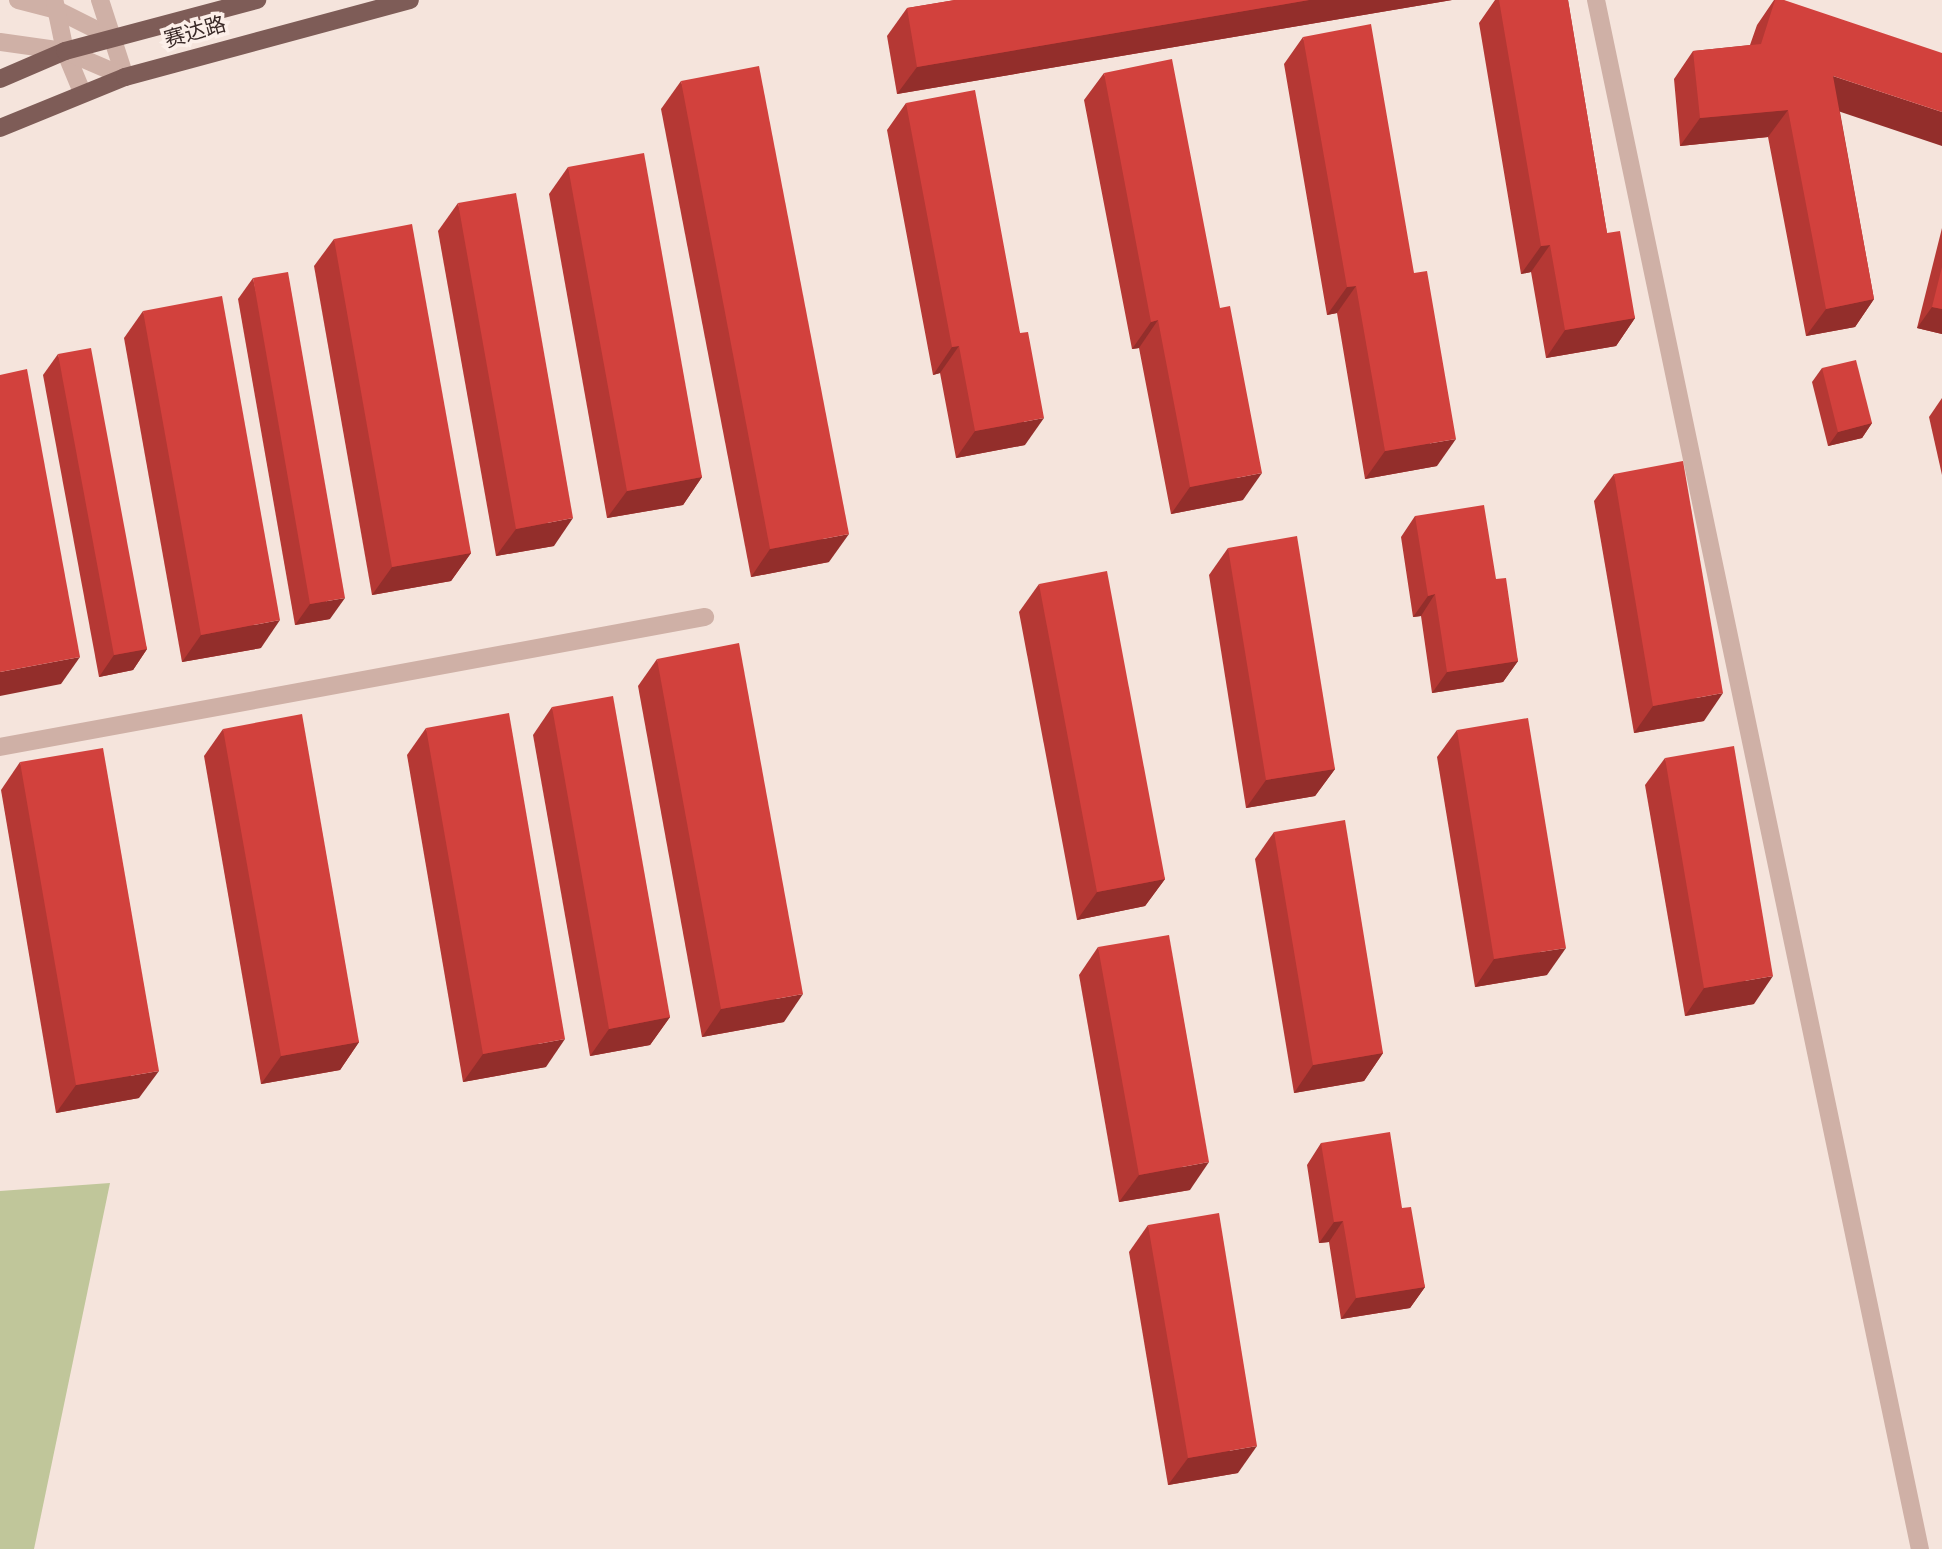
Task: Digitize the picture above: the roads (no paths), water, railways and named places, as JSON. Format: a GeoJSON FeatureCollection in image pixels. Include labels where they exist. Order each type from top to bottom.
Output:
{"type":"FeatureCollection","features":[{"type":"Feature","properties":{"kind":"main road","name":"赛达路"},"geometry":{"type":"LineString","coordinates":[[0,79],[65,51],[257,0]]}},
{"type":"Feature","properties":{"kind":"main road","name":"赛达路"},"geometry":{"type":"LineString","coordinates":[[0,128],[82,92],[125,77],[410,0]]}},
{"type":"Feature","properties":{"kind":"street"},"geometry":{"type":"LineString","coordinates":[[19,0],[55,5],[113,38]]}},
{"type":"Feature","properties":{"kind":"street"},"geometry":{"type":"LineString","coordinates":[[100,0],[125,77]]}},
{"type":"Feature","properties":{"kind":"street"},"geometry":{"type":"LineString","coordinates":[[1597,0],[1920,1549]]}},
{"type":"Feature","properties":{"kind":"street"},"geometry":{"type":"LineString","coordinates":[[55,5],[65,51],[82,92]]}},
{"type":"Feature","properties":{"kind":"street"},"geometry":{"type":"LineString","coordinates":[[0,42],[65,51],[125,77]]}},
{"type":"Feature","properties":{"kind":"street"},"geometry":{"type":"LineString","coordinates":[[0,747],[705,617]]}}]}
